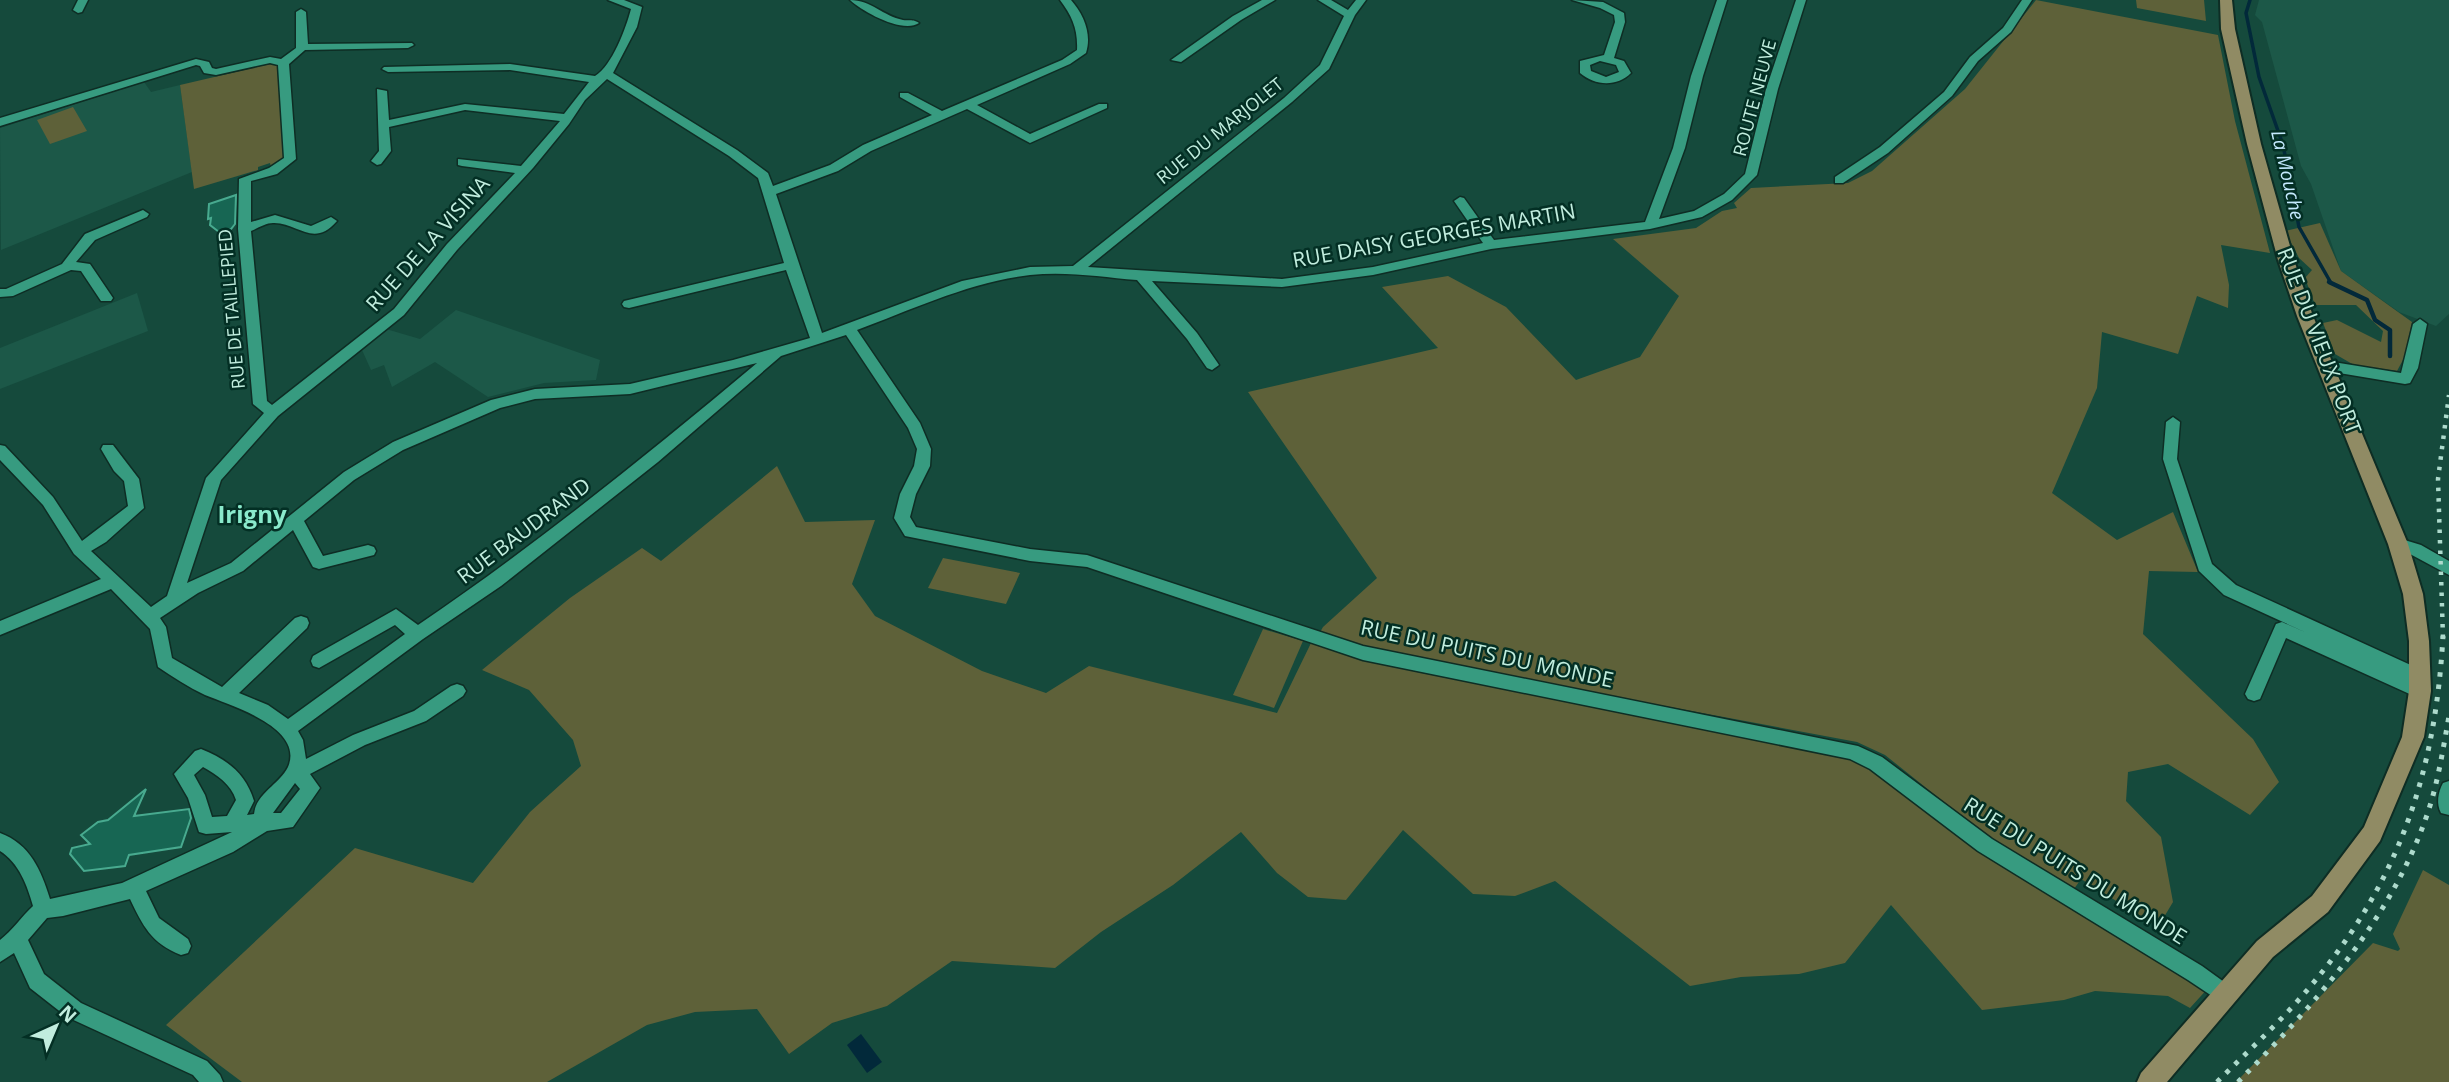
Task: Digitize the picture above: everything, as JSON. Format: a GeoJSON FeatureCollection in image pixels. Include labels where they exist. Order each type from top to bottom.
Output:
{"type":"FeatureCollection","features":[{"type":"Feature","properties":{"kind":"main road","name":"RUE DU VIEUX PORT"},"geometry":{"type":"LineString","coordinates":[[2150,1082],[2265,949],[2320,904],[2372,834],[2413,737],[2420,684],[2413,594],[2398,544],[2305,316],[2267,200],[2228,29],[2226,0]]}},
{"type":"Feature","properties":{"kind":"street"},"geometry":{"type":"LineString","coordinates":[[613,0],[637,7],[651,0]]}},
{"type":"Feature","properties":{"kind":"street"},"geometry":{"type":"LineString","coordinates":[[855,0],[900,23],[914,23]]}},
{"type":"Feature","properties":{"kind":"street"},"geometry":{"type":"LineString","coordinates":[[770,192],[834,168],[867,148],[1066,62],[1082,51],[1083,33],[1076,11],[1065,0]]}},
{"type":"Feature","properties":{"kind":"street"},"geometry":{"type":"LineString","coordinates":[[1177,60],[1237,18],[1269,0]]}},
{"type":"Feature","properties":{"kind":"street"},"geometry":{"type":"LineString","coordinates":[[1324,0],[1350,15]]}},
{"type":"Feature","properties":{"kind":"street","name":"RUE DU MARJOLET"},"geometry":{"type":"LineString","coordinates":[[1076,270],[1325,67],[1350,15],[1361,0]]}},
{"type":"Feature","properties":{"kind":"street"},"geometry":{"type":"LineString","coordinates":[[1577,0],[1603,5],[1619,13],[1620,22],[1608,58]]}},
{"type":"Feature","properties":{"kind":"street"},"geometry":{"type":"LineString","coordinates":[[1650,225],[1679,148],[1700,66],[1722,0]]}},
{"type":"Feature","properties":{"kind":"street","name":"ROUTE NEUVE"},"geometry":{"type":"LineString","coordinates":[[1650,225],[1698,214],[1728,197],[1751,174],[1772,89],[1801,0]]}},
{"type":"Feature","properties":{"kind":"street"},"geometry":{"type":"LineString","coordinates":[[1839,180],[1884,150],[1948,94],[1974,59],[2007,30],[2027,0]]}},
{"type":"Feature","properties":{"kind":"street","name":"RUE DE LA VISINA"},"geometry":{"type":"LineString","coordinates":[[174,599],[214,478],[273,412],[399,312],[452,247],[524,170],[602,77],[632,27],[637,7]]}},
{"type":"Feature","properties":{"kind":"street"},"geometry":{"type":"LineString","coordinates":[[0,122],[196,62],[205,64],[208,71],[216,72],[270,60],[283,63],[299,55],[303,47],[301,12]]}},
{"type":"Feature","properties":{"kind":"street"},"geometry":{"type":"LineString","coordinates":[[303,47],[408,45]]}},
{"type":"Feature","properties":{"kind":"street","name":"RUE DE TAILLEPIED"},"geometry":{"type":"LineString","coordinates":[[273,412],[260,404],[243,229],[245,178],[273,171],[290,159],[283,63]]}},
{"type":"Feature","properties":{"kind":"street"},"geometry":{"type":"LineString","coordinates":[[388,69],[510,68],[602,77],[733,153],[764,176],[791,265],[818,340]]}},
{"type":"Feature","properties":{"kind":"street"},"geometry":{"type":"LineString","coordinates":[[377,160],[385,151],[381,90]]}},
{"type":"Feature","properties":{"kind":"street"},"geometry":{"type":"LineString","coordinates":[[904,95],[942,116]]}},
{"type":"Feature","properties":{"kind":"street"},"geometry":{"type":"LineString","coordinates":[[967,104],[1030,139],[1103,106]]}},
{"type":"Feature","properties":{"kind":"street"},"geometry":{"type":"LineString","coordinates":[[383,125],[465,107],[566,118]]}},
{"type":"Feature","properties":{"kind":"street"},"geometry":{"type":"LineString","coordinates":[[462,162],[524,170]]}},
{"type":"Feature","properties":{"kind":"street"},"geometry":{"type":"LineString","coordinates":[[1460,201],[1491,245]]}},
{"type":"Feature","properties":{"kind":"street"},"geometry":{"type":"LineString","coordinates":[[69,267],[68,263],[90,237],[143,214]]}},
{"type":"Feature","properties":{"kind":"street"},"geometry":{"type":"LineString","coordinates":[[243,229],[272,219],[315,232],[331,221]]}},
{"type":"Feature","properties":{"kind":"street","name":"RUE DAISY GEORGES MARTIN"},"geometry":{"type":"LineString","coordinates":[[150,616],[174,599],[237,567],[349,476],[398,446],[496,404],[535,394],[630,389],[733,365],[818,340],[962,285],[1030,271],[1076,270],[1282,283],[1373,271],[1491,245],[1650,225]]}},
{"type":"Feature","properties":{"kind":"street"},"geometry":{"type":"LineString","coordinates":[[629,304],[791,265]]}},
{"type":"Feature","properties":{"kind":"street"},"geometry":{"type":"LineString","coordinates":[[0,293],[8,293],[69,267],[85,267],[106,298]]}},
{"type":"Feature","properties":{"kind":"street"},"geometry":{"type":"LineString","coordinates":[[1140,276],[1192,336],[1212,365]]}},
{"type":"Feature","properties":{"kind":"street"},"geometry":{"type":"LineString","coordinates":[[2327,366],[2405,379],[2411,368],[2420,324]]}},
{"type":"Feature","properties":{"kind":"street","name":"RUE DU PUITS DU MONDE"},"geometry":{"type":"LineString","coordinates":[[849,329],[915,427],[924,449],[922,466],[908,494],[902,518],[911,532],[1030,555],[1087,561],[1363,653],[1852,752],[1876,763],[1985,845],[2195,973],[2224,994]]}},
{"type":"Feature","properties":{"kind":"street","name":"RUE BAUDRAND"},"geometry":{"type":"LineString","coordinates":[[288,729],[417,634],[495,581],[653,458],[777,353]]}},
{"type":"Feature","properties":{"kind":"street"},"geometry":{"type":"LineString","coordinates":[[733,365],[740,386]]}},
{"type":"Feature","properties":{"kind":"street"},"geometry":{"type":"LineString","coordinates":[[2174,422],[2170,459],[2205,567],[2230,590],[2420,684]]}},
{"type":"Feature","properties":{"kind":"street"},"geometry":{"type":"LineString","coordinates":[[80,550],[100,538],[136,508],[131,479],[119,467],[108,449]]}},
{"type":"Feature","properties":{"kind":"street"},"geometry":{"type":"LineString","coordinates":[[0,450],[48,501],[80,550],[150,616],[158,627],[164,662],[191,680],[261,709],[288,729],[299,758],[296,772]]}},
{"type":"Feature","properties":{"kind":"street"},"geometry":{"type":"LineString","coordinates":[[295,518],[319,563],[368,551]]}},
{"type":"Feature","properties":{"kind":"street"},"geometry":{"type":"LineString","coordinates":[[2398,544],[2415,549],[2449,569]]}},
{"type":"Feature","properties":{"kind":"street"},"geometry":{"type":"LineString","coordinates":[[0,628],[113,581]]}},
{"type":"Feature","properties":{"kind":"street"},"geometry":{"type":"LineString","coordinates":[[319,661],[396,616],[417,634]]}},
{"type":"Feature","properties":{"kind":"street"},"geometry":{"type":"LineString","coordinates":[[225,695],[301,623]]}},
{"type":"Feature","properties":{"kind":"street"},"geometry":{"type":"LineString","coordinates":[[2254,694],[2282,629],[2420,684]]}},
{"type":"Feature","properties":{"kind":"street"},"geometry":{"type":"LineString","coordinates":[[296,772],[359,740],[420,716],[457,691]]}},
{"type":"Feature","properties":{"kind":"street"},"geometry":{"type":"LineString","coordinates":[[232,824],[286,821],[312,788],[296,772]]}},
{"type":"Feature","properties":{"kind":"street"},"geometry":{"type":"LineString","coordinates":[[2449,789],[2446,798],[2449,807]]}},
{"type":"Feature","properties":{"kind":"street"},"geometry":{"type":"LineString","coordinates":[[0,952],[17,939],[26,925],[43,909],[63,907],[135,888],[226,846],[263,824]]}},
{"type":"Feature","properties":{"kind":"street"},"geometry":{"type":"LineString","coordinates":[[0,842],[8,843],[29,867],[43,909]]}},
{"type":"Feature","properties":{"kind":"street"},"geometry":{"type":"LineString","coordinates":[[135,888],[152,925],[181,946]]}},
{"type":"Feature","properties":{"kind":"street"},"geometry":{"type":"LineString","coordinates":[[17,939],[37,981],[74,1010],[200,1068],[213,1082]]}},
{"type":"Feature","properties":{"kind":"shaded area"},"geometry":{"type":"Polygon","coordinates":[[[2036,0],[2218,35],[2235,121],[2270,253],[2221,245],[2229,285],[2228,308],[2197,296],[2178,354],[2102,332],[2097,388],[2052,493],[2117,540],[2173,512],[2198,572],[2149,571],[2143,634],[2253,739],[2279,782],[2250,815],[2168,764],[2128,772],[2126,801],[2161,837],[2173,902],[2158,927],[2081,879],[2074,889],[1994,842],[1885,755],[1857,742],[1365,650],[1319,634],[1323,627],[1377,578],[1248,392],[1438,348],[1382,287],[1448,276],[1506,307],[1576,380],[1640,357],[1679,296],[1613,239],[1696,228],[1722,211],[1737,208],[1734,203],[1751,188],[1848,183],[1872,171],[1965,89],[2036,0]]]}},
{"type":"Feature","properties":{"kind":"shaded area"},"geometry":{"type":"Polygon","coordinates":[[[2136,0],[2204,0],[2206,21],[2137,8],[2136,0]]]}},
{"type":"Feature","properties":{"kind":"shaded area"},"geometry":{"type":"Polygon","coordinates":[[[2259,0],[2449,0],[2449,314],[2436,326],[2399,312],[2341,271],[2311,184],[2301,166],[2262,22],[2255,15],[2259,0]]]}},
{"type":"Feature","properties":{"kind":"shaded area"},"geometry":{"type":"Polygon","coordinates":[[[270,64],[277,65],[284,159],[271,167],[270,163],[258,167],[258,170],[194,189],[180,85],[270,64]]]}},
{"type":"Feature","properties":{"kind":"shaded area"},"geometry":{"type":"Polygon","coordinates":[[[144,82],[151,92],[180,85],[192,172],[1,250],[0,128],[144,82]]]}},
{"type":"Feature","properties":{"kind":"shaded area"},"geometry":{"type":"Polygon","coordinates":[[[73,107],[87,131],[50,144],[37,120],[73,107]]]}},
{"type":"Feature","properties":{"kind":"shaded area"},"geometry":{"type":"Polygon","coordinates":[[[2320,223],[2341,271],[2412,322],[2405,356],[2397,371],[2354,365],[2335,354],[2323,323],[2337,320],[2381,342],[2383,331],[2356,305],[2315,305],[2305,278],[2312,270],[2299,258],[2285,231],[2320,223]]]}},
{"type":"Feature","properties":{"kind":"shaded area"},"geometry":{"type":"Polygon","coordinates":[[[137,293],[148,331],[0,389],[0,348],[137,293]]]}},
{"type":"Feature","properties":{"kind":"shaded area"},"geometry":{"type":"Polygon","coordinates":[[[456,310],[600,360],[596,380],[544,383],[488,397],[435,362],[392,387],[384,365],[371,370],[362,350],[386,329],[420,339],[456,310]]]}},
{"type":"Feature","properties":{"kind":"shaded area"},"geometry":{"type":"Polygon","coordinates":[[[777,466],[805,522],[875,520],[852,584],[875,616],[982,671],[1046,693],[1089,666],[1277,713],[1311,643],[1363,660],[1403,665],[1417,672],[1850,758],[1873,765],[2210,986],[2190,1008],[2168,996],[2095,991],[2064,1000],[1982,1010],[1891,905],[1845,963],[1799,974],[1741,977],[1690,986],[1555,881],[1515,896],[1473,894],[1403,830],[1346,900],[1308,897],[1277,873],[1241,832],[1173,885],[1101,932],[1055,968],[952,961],[887,1006],[832,1023],[789,1054],[757,1009],[695,1012],[647,1025],[547,1082],[242,1082],[166,1025],[355,848],[473,883],[530,812],[581,766],[573,740],[529,690],[482,670],[570,598],[642,548],[661,561],[777,466]]]}},
{"type":"Feature","properties":{"kind":"shaded area"},"geometry":{"type":"Polygon","coordinates":[[[943,558],[1020,573],[1006,604],[928,588],[943,558]]]}},
{"type":"Feature","properties":{"kind":"shaded area"},"geometry":{"type":"Polygon","coordinates":[[[1263,629],[1303,641],[1274,708],[1233,695],[1263,629]]]}},
{"type":"Feature","properties":{"kind":"shaded area"},"geometry":{"type":"Polygon","coordinates":[[[2423,870],[2449,885],[2449,1082],[2236,1082],[2373,943],[2398,951],[2400,949],[2393,934],[2423,870]]]}},
{"type":"Feature","properties":{"kind":"water"},"geometry":{"type":"Polygon","coordinates":[[[861,1034],[882,1062],[867,1073],[847,1045],[861,1034]]]}},
{"type":"Feature","properties":{"kind":"building"},"geometry":{"type":"Polygon","coordinates":[[[236,195],[235,224],[231,229],[219,232],[210,225],[209,204],[236,195]]]}},
{"type":"Feature","properties":{"kind":"building"},"geometry":{"type":"Polygon","coordinates":[[[146,789],[134,816],[189,809],[191,818],[181,847],[129,855],[125,866],[84,871],[70,854],[72,848],[90,844],[81,835],[98,822],[108,820],[146,789]]]}},
{"type":"Feature","properties":{"kind":"waterway","name":"La Mouche"},"geometry":{"type":"LineString","coordinates":[[2250,0],[2246,13],[2259,77],[2283,145],[2299,227],[2331,283]]}},
{"type":"Feature","properties":{"kind":"waterway","name":"La Mouche"},"geometry":{"type":"LineString","coordinates":[[2331,283],[2367,300],[2375,320],[2390,330],[2390,356]]}},
{"type":"Feature","properties":{"kind":"railway"},"geometry":{"type":"LineString","coordinates":[[2443,637],[2438,479],[2449,395]]}},
{"type":"Feature","properties":{"kind":"railway"},"geometry":{"type":"LineString","coordinates":[[2217,1082],[2272,1029],[2336,954],[2386,871],[2420,784],[2439,688],[2443,637]]}},
{"type":"Feature","properties":{"kind":"railway"},"geometry":{"type":"LineString","coordinates":[[2238,1082],[2295,1022],[2348,959],[2393,890],[2427,815],[2449,716]]}},
{"type":"Feature","properties":{"kind":"district","name":"Irigny"},"geometry":{"type":"Point","coordinates":[252,515]}}]}
